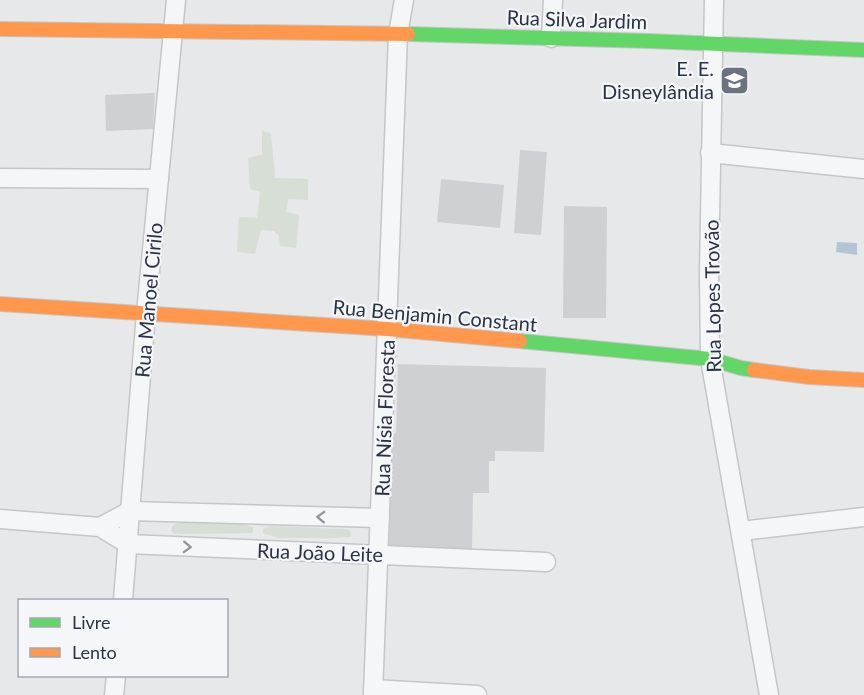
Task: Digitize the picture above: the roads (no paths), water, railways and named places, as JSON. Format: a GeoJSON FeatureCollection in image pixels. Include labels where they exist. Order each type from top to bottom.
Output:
{"type":"FeatureCollection","features":[{"type":"Feature","properties":{"kind":"street","name":"Rua Manoel Cirilo"},"geometry":{"type":"LineString","coordinates":[[123,599],[146,313],[176,0]]}},
{"type":"Feature","properties":{"kind":"street","name":"Rua Nísia Floresta"},"geometry":{"type":"LineString","coordinates":[[373,692],[398,34],[404,0]]}},
{"type":"Feature","properties":{"kind":"street","name":"Rua Nísia Floresta"},"geometry":{"type":"LineString","coordinates":[[398,34],[415,0]]}},
{"type":"Feature","properties":{"kind":"street"},"geometry":{"type":"LineString","coordinates":[[551,38],[553,0]]}},
{"type":"Feature","properties":{"kind":"street","name":"Rua Lopes Trovão"},"geometry":{"type":"LineString","coordinates":[[714,0],[710,153],[710,359],[769,695]]}},
{"type":"Feature","properties":{"kind":"street","name":"Rua Silva Jardim"},"geometry":{"type":"LineString","coordinates":[[0,29],[398,34],[864,50]]}},
{"type":"Feature","properties":{"kind":"street"},"geometry":{"type":"LineString","coordinates":[[710,153],[864,169]]}},
{"type":"Feature","properties":{"kind":"street"},"geometry":{"type":"LineString","coordinates":[[0,178],[159,179]]}},
{"type":"Feature","properties":{"kind":"street","name":"Rua Benjamin Constant"},"geometry":{"type":"LineString","coordinates":[[0,304],[387,329],[710,359],[741,368],[809,377],[864,380]]}},
{"type":"Feature","properties":{"kind":"street","name":"Rua João Leite"},"geometry":{"type":"LineString","coordinates":[[100,527],[130,512],[380,518]]}},
{"type":"Feature","properties":{"kind":"street"},"geometry":{"type":"LineString","coordinates":[[741,531],[864,518]]}},
{"type":"Feature","properties":{"kind":"street","name":"Rua João Leite"},"geometry":{"type":"LineString","coordinates":[[0,519],[100,527],[128,544],[546,562]]}},
{"type":"Feature","properties":{"kind":"street"},"geometry":{"type":"LineString","coordinates":[[114,695],[116,677]]}},
{"type":"Feature","properties":{"kind":"street"},"geometry":{"type":"LineString","coordinates":[[373,692],[477,695]]}},
{"type":"Feature","properties":{"kind":"water"},"geometry":{"type":"Polygon","coordinates":[[[837,242],[857,243],[857,255],[836,252],[837,242]]]}},
{"type":"Feature","properties":{"kind":"place","name":"E. E. Disneylândia"},"geometry":{"type":"Point","coordinates":[735,80]}}]}
